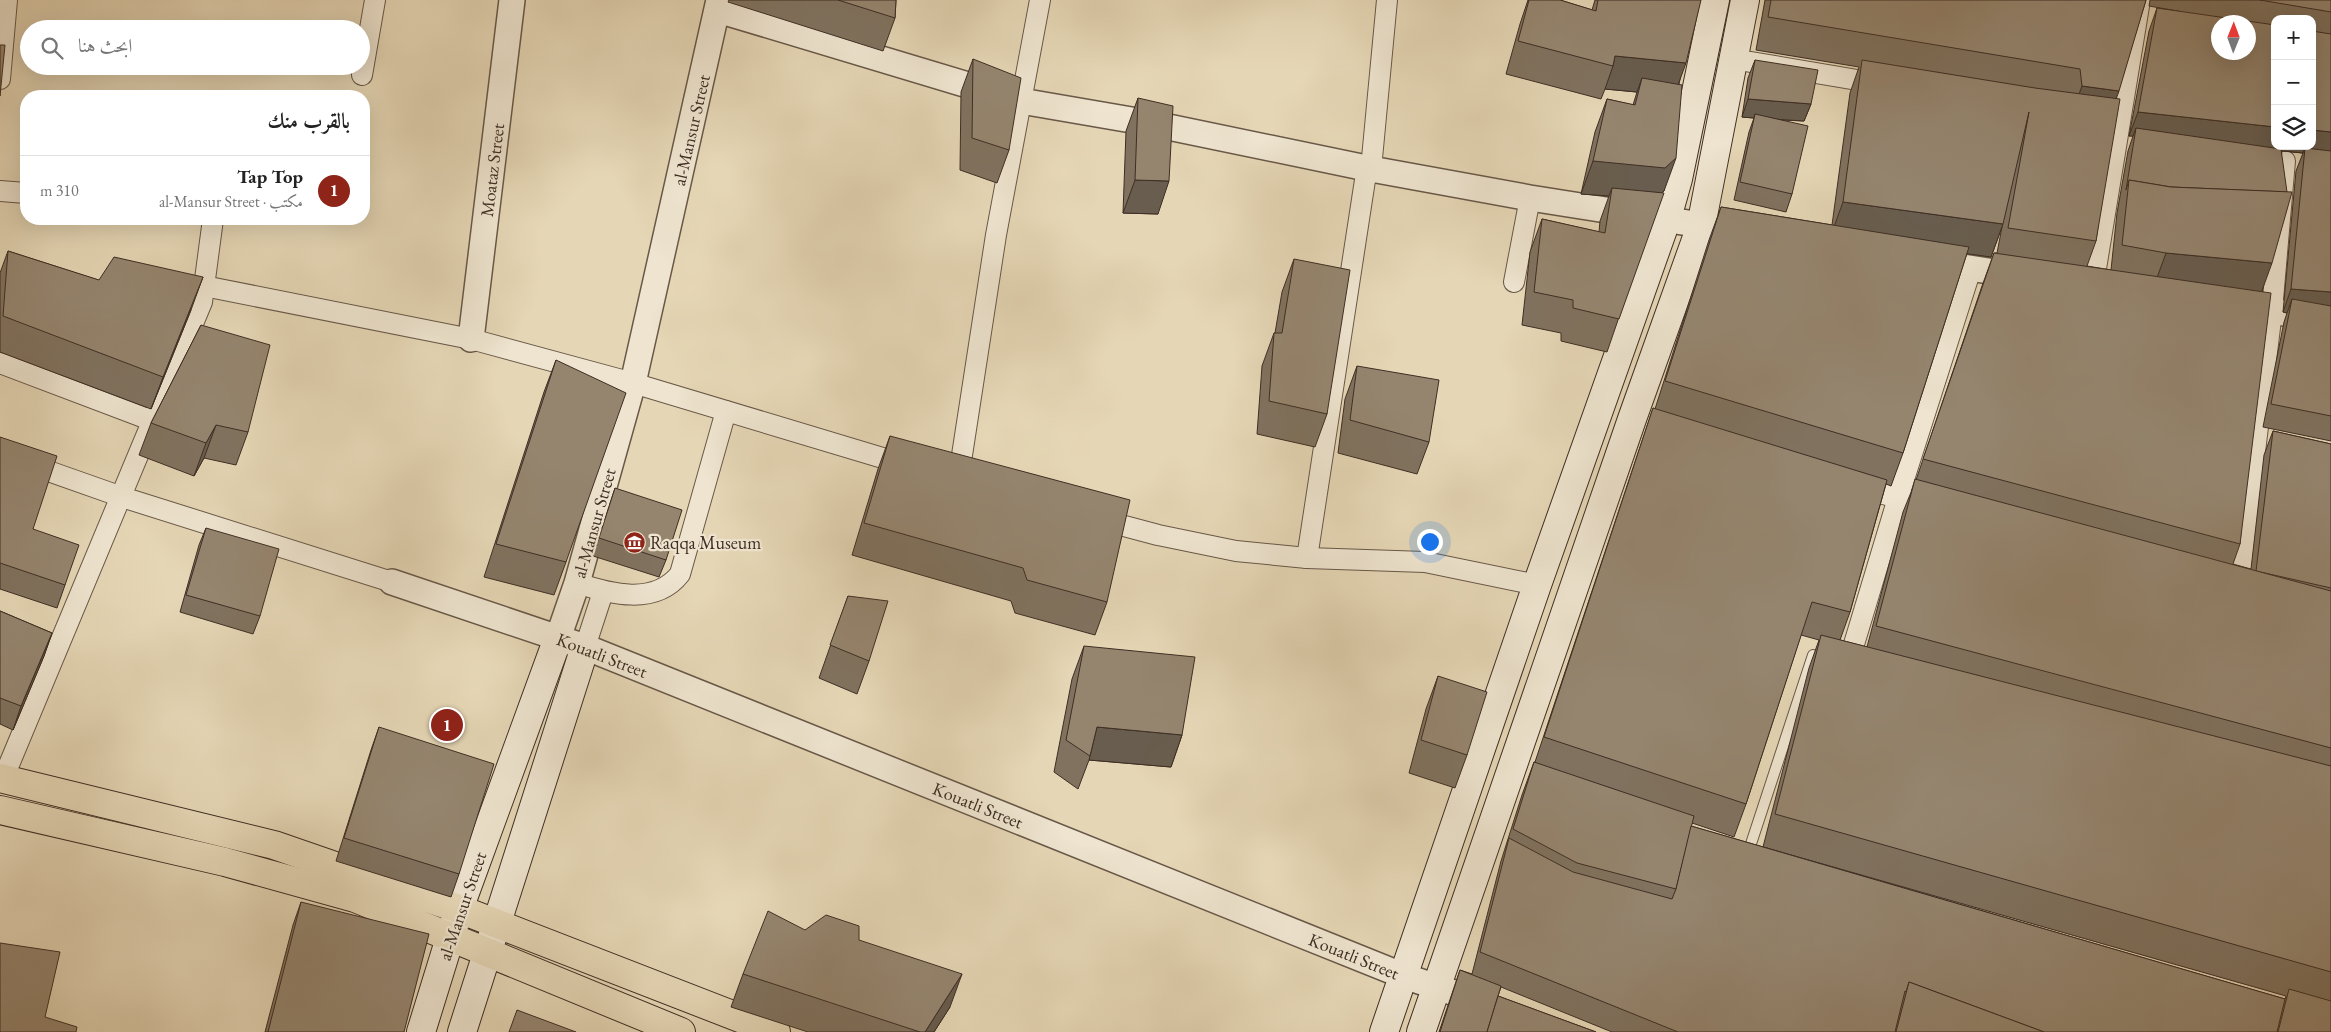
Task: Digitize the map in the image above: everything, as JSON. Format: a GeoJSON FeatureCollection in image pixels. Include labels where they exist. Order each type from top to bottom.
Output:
{"type":"FeatureCollection","features":[{"type":"Feature","properties":{"kind":"main road"},"geometry":{"type":"LineString","coordinates":[[1384,1032],[1537,585],[1667,218],[1678,179],[1714,0]]}},
{"type":"Feature","properties":{"kind":"main road"},"geometry":{"type":"LineString","coordinates":[[1422,1032],[1437,986],[1518,779],[1641,422],[1700,226],[1744,0]]}},
{"type":"Feature","properties":{"kind":"main road","name":"al-Mansur Street"},"geometry":{"type":"LineString","coordinates":[[422,1032],[458,909],[558,638]]}},
{"type":"Feature","properties":{"kind":"main road","name":"al-Mansur Street"},"geometry":{"type":"LineString","coordinates":[[462,1032],[585,647]]}},
{"type":"Feature","properties":{"kind":"main road"},"geometry":{"type":"LineString","coordinates":[[1,778],[274,845],[496,923],[776,1032]]}},
{"type":"Feature","properties":{"kind":"main road"},"geometry":{"type":"LineString","coordinates":[[0,810],[225,862],[355,898],[681,1032]]}},
{"type":"Feature","properties":{"kind":"street"},"geometry":{"type":"LineString","coordinates":[[0,79],[7,0]]}},
{"type":"Feature","properties":{"kind":"street"},"geometry":{"type":"LineString","coordinates":[[370,29],[375,0]]}},
{"type":"Feature","properties":{"kind":"street","name":"Moataz Street"},"geometry":{"type":"LineString","coordinates":[[471,339],[512,0]]}},
{"type":"Feature","properties":{"kind":"street"},"geometry":{"type":"LineString","coordinates":[[204,286],[471,339],[634,383],[949,478],[1040,0]]}},
{"type":"Feature","properties":{"kind":"street"},"geometry":{"type":"LineString","coordinates":[[1307,558],[1365,180],[1371,169],[1387,0]]}},
{"type":"Feature","properties":{"kind":"street"},"geometry":{"type":"LineString","coordinates":[[718,5],[1021,101],[1149,123],[1371,169],[1530,198],[1667,218],[1738,232]]}},
{"type":"Feature","properties":{"kind":"street","name":"al-Mansur Street"},"geometry":{"type":"LineString","coordinates":[[558,638],[577,583],[634,383],[718,5]]}},
{"type":"Feature","properties":{"kind":"street"},"geometry":{"type":"LineString","coordinates":[[2094,287],[2138,11]]}},
{"type":"Feature","properties":{"kind":"street"},"geometry":{"type":"LineString","coordinates":[[1733,59],[1897,87]]}},
{"type":"Feature","properties":{"kind":"street"},"geometry":{"type":"LineString","coordinates":[[2257,597],[2228,589],[2265,442],[2272,311],[2285,161]]}},
{"type":"Feature","properties":{"kind":"street"},"geometry":{"type":"LineString","coordinates":[[0,191],[20,193]]}},
{"type":"Feature","properties":{"kind":"street"},"geometry":{"type":"LineString","coordinates":[[1514,282],[1530,198]]}},
{"type":"Feature","properties":{"kind":"street"},"geometry":{"type":"LineString","coordinates":[[1,778],[122,497],[202,302],[212,225]]}},
{"type":"Feature","properties":{"kind":"street"},"geometry":{"type":"LineString","coordinates":[[1904,258],[2046,280]]}},
{"type":"Feature","properties":{"kind":"street"},"geometry":{"type":"LineString","coordinates":[[1848,664],[1898,498],[1971,269]]}},
{"type":"Feature","properties":{"kind":"street"},"geometry":{"type":"LineString","coordinates":[[2216,304],[2331,320]]}},
{"type":"Feature","properties":{"kind":"street"},"geometry":{"type":"LineString","coordinates":[[0,363],[153,421]]}},
{"type":"Feature","properties":{"kind":"street"},"geometry":{"type":"LineString","coordinates":[[577,583],[603,592],[648,594],[666,588],[680,574],[726,410]]}},
{"type":"Feature","properties":{"kind":"street"},"geometry":{"type":"LineString","coordinates":[[0,454],[122,497],[392,582]]}},
{"type":"Feature","properties":{"kind":"street"},"geometry":{"type":"LineString","coordinates":[[1841,481],[1954,514]]}},
{"type":"Feature","properties":{"kind":"street"},"geometry":{"type":"LineString","coordinates":[[1082,514],[1158,535],[1236,551],[1307,558],[1424,562],[1537,585]]}},
{"type":"Feature","properties":{"kind":"street","name":"Kouatli Street"},"geometry":{"type":"LineString","coordinates":[[392,582],[585,647],[1404,976],[1509,1012]]}},
{"type":"Feature","properties":{"kind":"street","name":"al-Mansur Street"},"geometry":{"type":"LineString","coordinates":[[585,647],[603,592]]}},
{"type":"Feature","properties":{"kind":"street"},"geometry":{"type":"LineString","coordinates":[[1813,655],[1868,669]]}},
{"type":"Feature","properties":{"kind":"lane"},"geometry":{"type":"LineString","coordinates":[[1747,858],[1813,655]]}},
{"type":"Feature","properties":{"kind":"building"},"geometry":{"type":"Polygon","coordinates":[[[838,0],[896,0],[895,18],[838,0]]]}},
{"type":"Feature","properties":{"kind":"building"},"geometry":{"type":"Polygon","coordinates":[[[1529,0],[1560,0],[1596,11],[1598,0],[1701,0],[1686,63],[1615,56],[1613,66],[1518,41],[1529,0]]]}},
{"type":"Feature","properties":{"kind":"building"},"geometry":{"type":"Polygon","coordinates":[[[1771,0],[2146,0],[2119,91],[2082,86],[2080,69],[1768,17],[1771,0]]]}},
{"type":"Feature","properties":{"kind":"building"},"geometry":{"type":"Polygon","coordinates":[[[2260,0],[2331,0],[2331,12],[2260,0]]]}},
{"type":"Feature","properties":{"kind":"building"},"geometry":{"type":"Polygon","coordinates":[[[2157,8],[2211,16],[2211,60],[2256,60],[2256,22],[2271,24],[2271,127],[2138,112],[2157,8]]]}},
{"type":"Feature","properties":{"kind":"building"},"geometry":{"type":"Polygon","coordinates":[[[2316,32],[2331,34],[2331,132],[2316,130],[2316,32]]]}},
{"type":"Feature","properties":{"kind":"building"},"geometry":{"type":"Polygon","coordinates":[[[0,45],[5,45],[0,96],[0,45]]]}},
{"type":"Feature","properties":{"kind":"building"},"geometry":{"type":"Polygon","coordinates":[[[973,59],[1021,78],[1009,150],[972,138],[973,59]]]}},
{"type":"Feature","properties":{"kind":"building"},"geometry":{"type":"Polygon","coordinates":[[[1755,60],[1818,70],[1811,104],[1748,99],[1755,60]]]}},
{"type":"Feature","properties":{"kind":"building"},"geometry":{"type":"Polygon","coordinates":[[[1862,60],[2035,88],[2120,99],[2096,241],[2008,228],[2029,112],[2003,224],[1843,202],[1862,60]]]}},
{"type":"Feature","properties":{"kind":"building"},"geometry":{"type":"Polygon","coordinates":[[[1642,78],[1682,85],[1676,158],[1665,168],[1593,161],[1607,99],[1635,105],[1642,78]]]}},
{"type":"Feature","properties":{"kind":"building"},"geometry":{"type":"Polygon","coordinates":[[[1138,98],[1173,106],[1169,181],[1135,180],[1138,98]]]}},
{"type":"Feature","properties":{"kind":"building"},"geometry":{"type":"Polygon","coordinates":[[[1755,114],[1808,126],[1792,194],[1740,182],[1755,114]]]}},
{"type":"Feature","properties":{"kind":"building"},"geometry":{"type":"Polygon","coordinates":[[[2136,128],[2271,148],[2271,150],[2281,150],[2287,192],[2171,187],[2129,180],[2126,190],[2136,128]]]}},
{"type":"Feature","properties":{"kind":"building"},"geometry":{"type":"Polygon","coordinates":[[[2305,150],[2331,151],[2331,292],[2291,289],[2305,150]]]}},
{"type":"Feature","properties":{"kind":"building"},"geometry":{"type":"Polygon","coordinates":[[[2129,180],[2171,187],[2292,192],[2272,263],[2166,253],[2122,245],[2129,180]]]}},
{"type":"Feature","properties":{"kind":"building"},"geometry":{"type":"Polygon","coordinates":[[[1612,188],[1664,193],[1619,319],[1573,308],[1573,300],[1534,292],[1542,219],[1605,233],[1612,188]]]}},
{"type":"Feature","properties":{"kind":"building"},"geometry":{"type":"Polygon","coordinates":[[[1721,207],[1969,247],[1903,453],[1665,381],[1721,207]]]}},
{"type":"Feature","properties":{"kind":"building"},"geometry":{"type":"Polygon","coordinates":[[[8,251],[99,280],[114,257],[203,277],[163,377],[3,316],[8,251]]]}},
{"type":"Feature","properties":{"kind":"building"},"geometry":{"type":"Polygon","coordinates":[[[1994,253],[2271,293],[2240,544],[1923,459],[1994,253]]]}},
{"type":"Feature","properties":{"kind":"building"},"geometry":{"type":"Polygon","coordinates":[[[1294,259],[1350,270],[1327,414],[1269,401],[1274,333],[1282,333],[1294,259]]]}},
{"type":"Feature","properties":{"kind":"building"},"geometry":{"type":"Polygon","coordinates":[[[2292,299],[2331,306],[2331,416],[2271,404],[2292,299]]]}},
{"type":"Feature","properties":{"kind":"building"},"geometry":{"type":"Polygon","coordinates":[[[201,325],[270,345],[248,432],[216,425],[206,443],[151,423],[201,325]]]}},
{"type":"Feature","properties":{"kind":"building"},"geometry":{"type":"Polygon","coordinates":[[[556,360],[626,393],[566,562],[496,544],[556,360]]]}},
{"type":"Feature","properties":{"kind":"building"},"geometry":{"type":"Polygon","coordinates":[[[1357,366],[1439,380],[1429,442],[1350,420],[1357,366]]]}},
{"type":"Feature","properties":{"kind":"building"},"geometry":{"type":"Polygon","coordinates":[[[1653,408],[1887,480],[1850,612],[1812,602],[1746,804],[1544,737],[1653,408]]]}},
{"type":"Feature","properties":{"kind":"building"},"geometry":{"type":"Polygon","coordinates":[[[2273,431],[2331,444],[2331,588],[2256,571],[2273,431]]]}},
{"type":"Feature","properties":{"kind":"building"},"geometry":{"type":"Polygon","coordinates":[[[890,436],[1130,500],[1107,602],[1027,580],[1023,568],[864,523],[890,436]]]}},
{"type":"Feature","properties":{"kind":"building"},"geometry":{"type":"Polygon","coordinates":[[[0,437],[57,456],[33,529],[79,545],[65,585],[0,563],[0,437]]]}},
{"type":"Feature","properties":{"kind":"building"},"geometry":{"type":"Polygon","coordinates":[[[1915,479],[2331,591],[2331,748],[1876,626],[1915,479]]]}},
{"type":"Feature","properties":{"kind":"building","name":"Raqqa Museum"},"geometry":{"type":"Polygon","coordinates":[[[615,488],[682,510],[666,560],[599,538],[615,488]]]}},
{"type":"Feature","properties":{"kind":"building"},"geometry":{"type":"Polygon","coordinates":[[[206,528],[279,549],[260,616],[186,595],[206,528]]]}},
{"type":"Feature","properties":{"kind":"building"},"geometry":{"type":"Polygon","coordinates":[[[848,596],[888,601],[869,661],[830,645],[848,596]]]}},
{"type":"Feature","properties":{"kind":"building"},"geometry":{"type":"Polygon","coordinates":[[[0,611],[52,633],[21,706],[0,698],[0,611]]]}},
{"type":"Feature","properties":{"kind":"building"},"geometry":{"type":"Polygon","coordinates":[[[1821,635],[2331,766],[2331,972],[1775,814],[1821,635]]]}},
{"type":"Feature","properties":{"kind":"building"},"geometry":{"type":"Polygon","coordinates":[[[1084,646],[1195,657],[1182,735],[1097,727],[1090,756],[1066,740],[1084,646]]]}},
{"type":"Feature","properties":{"kind":"building"},"geometry":{"type":"Polygon","coordinates":[[[1438,676],[1487,692],[1467,755],[1421,740],[1438,676]]]}},
{"type":"Feature","properties":{"kind":"building"},"geometry":{"type":"Polygon","coordinates":[[[379,727],[494,764],[459,874],[344,838],[379,727]]]}},
{"type":"Feature","properties":{"kind":"building"},"geometry":{"type":"Polygon","coordinates":[[[1534,762],[1694,816],[1676,889],[1577,863],[1513,829],[1534,762]]]}},
{"type":"Feature","properties":{"kind":"building"},"geometry":{"type":"Polygon","coordinates":[[[1691,826],[2285,999],[2277,1032],[2044,1032],[1909,982],[1895,1032],[1678,1032],[1480,952],[1509,838],[1573,872],[1672,899],[1691,826]]]}},
{"type":"Feature","properties":{"kind":"building"},"geometry":{"type":"Polygon","coordinates":[[[301,902],[429,934],[404,1032],[268,1032],[301,902]]]}},
{"type":"Feature","properties":{"kind":"building"},"geometry":{"type":"Polygon","coordinates":[[[768,911],[805,930],[826,915],[859,926],[859,940],[962,974],[925,1032],[920,1032],[743,974],[768,911]]]}},
{"type":"Feature","properties":{"kind":"building"},"geometry":{"type":"Polygon","coordinates":[[[0,943],[60,952],[45,1017],[77,1027],[76,1032],[0,1032],[0,943]]]}},
{"type":"Feature","properties":{"kind":"building"},"geometry":{"type":"Polygon","coordinates":[[[1460,970],[1501,986],[1487,1032],[1440,1032],[1460,970]]]}},
{"type":"Feature","properties":{"kind":"building"},"geometry":{"type":"Polygon","coordinates":[[[1909,982],[2044,1032],[1896,1032],[1909,982]]]}},
{"type":"Feature","properties":{"kind":"building"},"geometry":{"type":"Polygon","coordinates":[[[2289,989],[2331,1001],[2331,1032],[2278,1032],[2289,989]]]}},
{"type":"Feature","properties":{"kind":"building"},"geometry":{"type":"Polygon","coordinates":[[[1498,996],[1596,1032],[1487,1032],[1498,996]]]}},
{"type":"Feature","properties":{"kind":"building"},"geometry":{"type":"Polygon","coordinates":[[[517,1010],[576,1032],[509,1032],[517,1010]]]}},
{"type":"Feature","properties":{"kind":"place","name":"Raqqa Museum"},"geometry":{"type":"Point","coordinates":[634,542]}},
{"type":"Feature","properties":{"kind":"place","name":"Tap Top"},"geometry":{"type":"Point","coordinates":[447,725]}}]}
